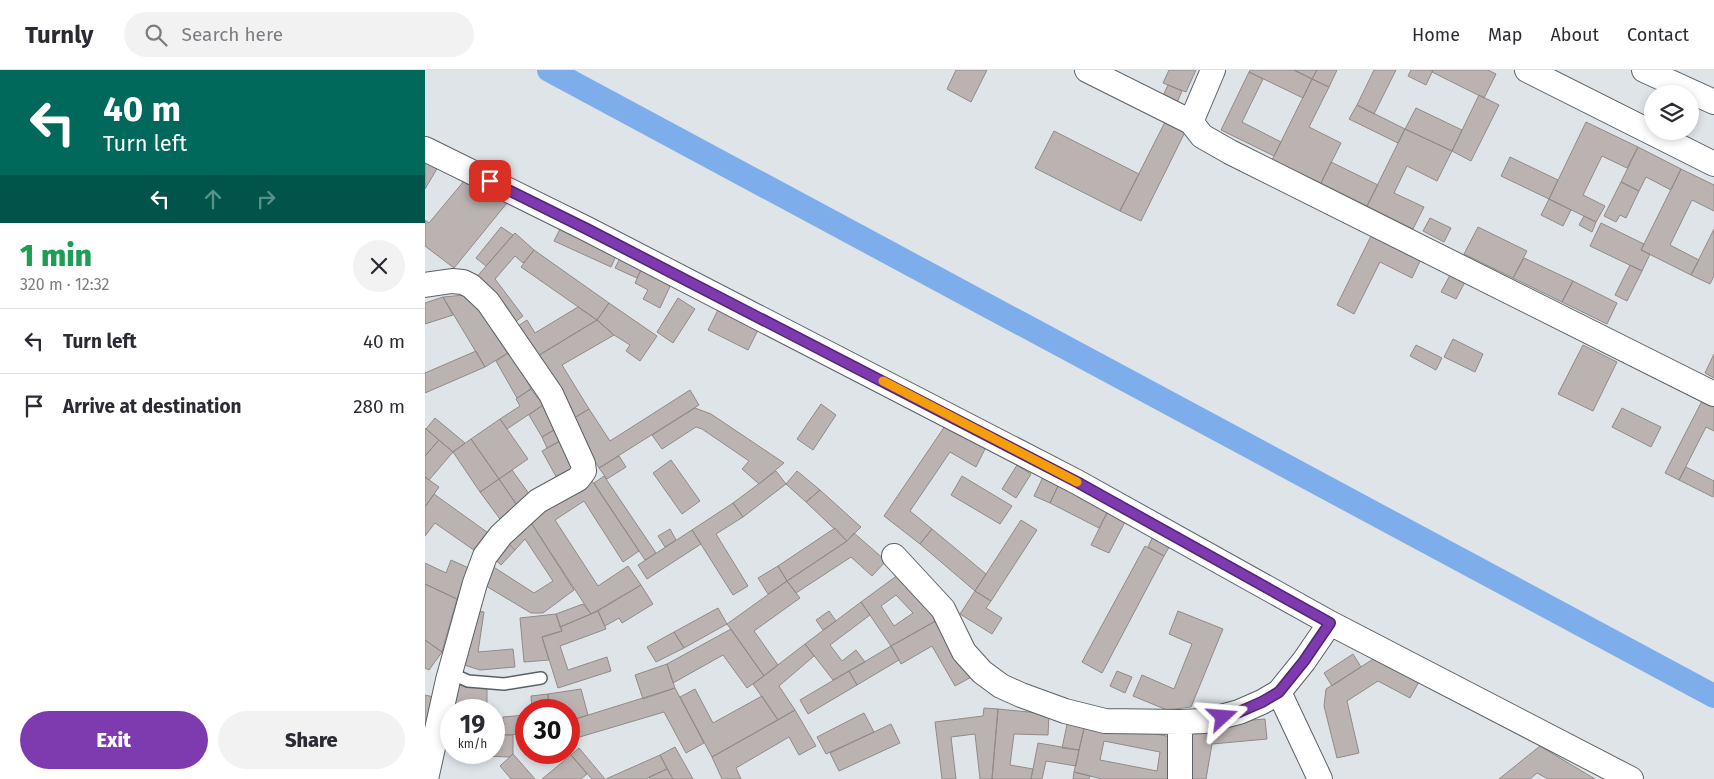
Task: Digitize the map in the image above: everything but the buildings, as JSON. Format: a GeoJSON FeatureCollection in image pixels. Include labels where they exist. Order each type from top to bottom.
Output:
{"type":"FeatureCollection","features":[{"type":"Feature","properties":{"kind":"street"},"geometry":{"type":"LineString","coordinates":[[1087,70],[1191,122],[1202,136],[1223,148],[1714,394]]}},
{"type":"Feature","properties":{"kind":"street"},"geometry":{"type":"LineString","coordinates":[[1191,122],[1213,70]]}},
{"type":"Feature","properties":{"kind":"street"},"geometry":{"type":"LineString","coordinates":[[1527,70],[1714,164]]}},
{"type":"Feature","properties":{"kind":"street"},"geometry":{"type":"LineString","coordinates":[[1644,70],[1714,102]]}},
{"type":"Feature","properties":{"kind":"street"},"geometry":{"type":"LineString","coordinates":[[425,150],[587,229],[1077,482],[1330,623],[1631,779]]}},
{"type":"Feature","properties":{"kind":"street"},"geometry":{"type":"LineString","coordinates":[[425,285],[452,281],[463,282],[471,286],[488,302],[551,394],[584,470],[579,478],[537,501],[501,535],[485,556],[475,583],[449,674],[426,779]]}},
{"type":"Feature","properties":{"kind":"street"},"geometry":{"type":"LineString","coordinates":[[894,556],[943,609],[964,652],[983,672],[1001,686],[1021,696],[1065,711],[1105,721],[1180,722],[1205,720],[1239,712],[1262,702],[1279,692],[1304,661],[1330,623]]}},
{"type":"Feature","properties":{"kind":"street"},"geometry":{"type":"LineString","coordinates":[[1279,692],[1320,779]]}},
{"type":"Feature","properties":{"kind":"street"},"geometry":{"type":"LineString","coordinates":[[1180,722],[1180,779]]}},
{"type":"Feature","properties":{"kind":"lane"},"geometry":{"type":"LineString","coordinates":[[449,674],[468,681],[504,684],[541,678]]}},
{"type":"Feature","properties":{"kind":"waterway"},"geometry":{"type":"LineString","coordinates":[[549,70],[1714,696]]}},
{"type":"Feature","properties":{"kind":"slow traffic"},"geometry":{"type":"LineString","coordinates":[[883,381],[1077,482]]}},
{"type":"Feature","properties":{"kind":"route"},"geometry":{"type":"LineString","coordinates":[[490,181],[587,229],[1077,482],[1330,623],[1304,661],[1279,692],[1262,702],[1223,717]]}}]}
